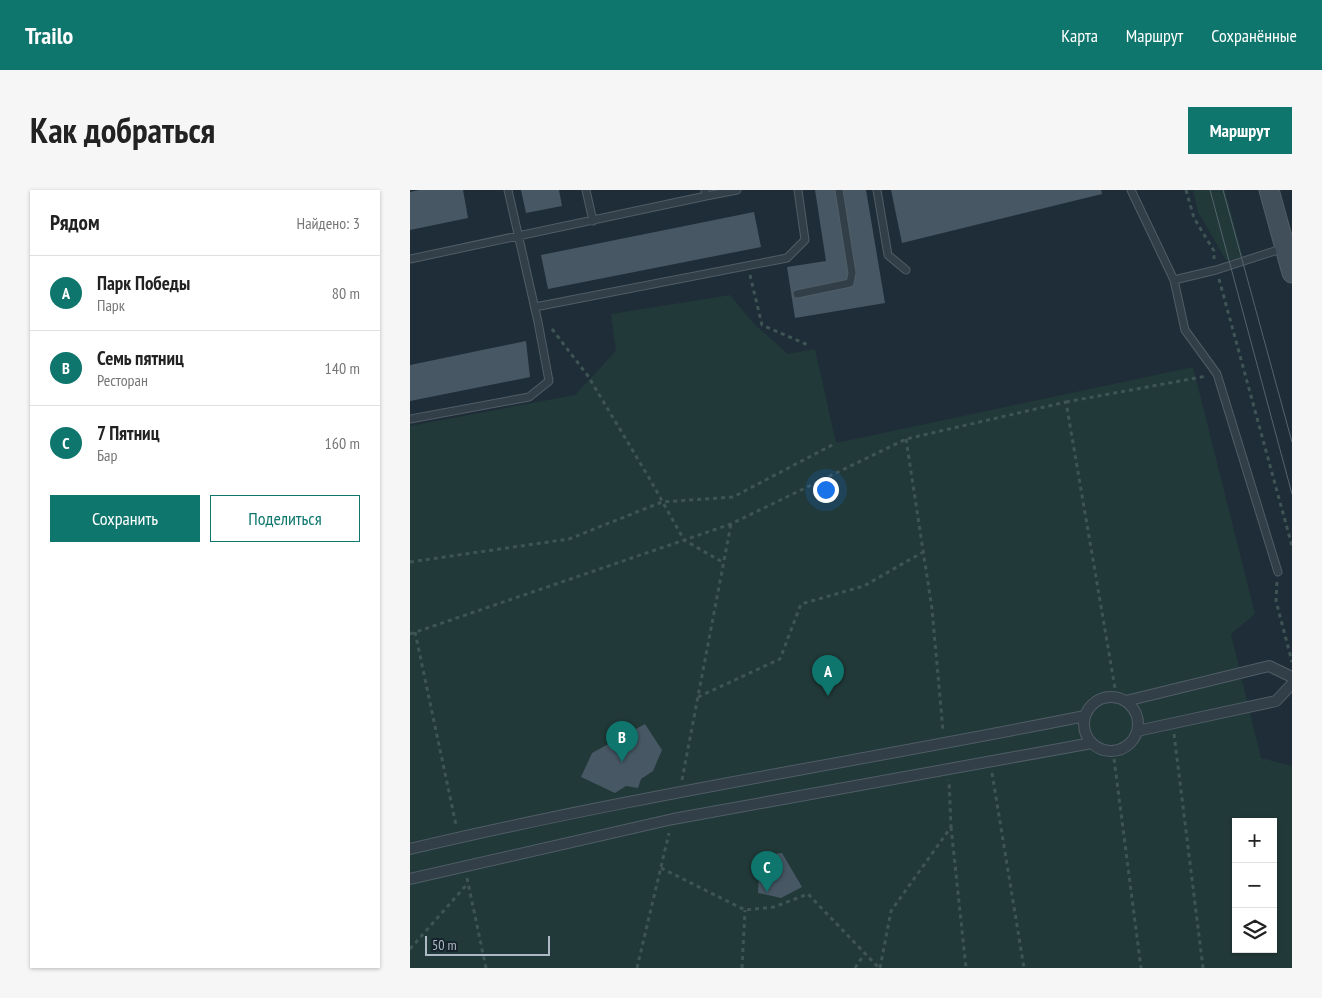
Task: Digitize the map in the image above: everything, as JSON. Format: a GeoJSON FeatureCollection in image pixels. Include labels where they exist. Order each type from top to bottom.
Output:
{"type":"FeatureCollection","features":[{"type":"Feature","properties":{"kind":"main road"},"geometry":{"type":"LineString","coordinates":[[1269,190],[1288,247],[1292,273]]}},
{"type":"Feature","properties":{"kind":"street"},"geometry":{"type":"LineString","coordinates":[[1126,701],[1137,716],[1137,731],[1131,742],[1124,748],[1113,751],[1098,748],[1092,743],[1084,727],[1085,716],[1092,704],[1108,696],[1126,701],[1269,666],[1292,677]]}},
{"type":"Feature","properties":{"kind":"street"},"geometry":{"type":"LineString","coordinates":[[1137,731],[1276,701],[1292,684]]}},
{"type":"Feature","properties":{"kind":"street"},"geometry":{"type":"LineString","coordinates":[[410,849],[680,791],[945,744],[1085,716]]}},
{"type":"Feature","properties":{"kind":"street"},"geometry":{"type":"LineString","coordinates":[[410,879],[465,868],[673,819],[1092,743]]}},
{"type":"Feature","properties":{"kind":"lane"},"geometry":{"type":"LineString","coordinates":[[410,418],[530,397],[549,381],[535,307],[508,190]]}},
{"type":"Feature","properties":{"kind":"lane"},"geometry":{"type":"LineString","coordinates":[[586,190],[592,221]]}},
{"type":"Feature","properties":{"kind":"lane"},"geometry":{"type":"LineString","coordinates":[[410,259],[592,221],[705,193],[737,190]]}},
{"type":"Feature","properties":{"kind":"lane"},"geometry":{"type":"LineString","coordinates":[[535,307],[788,258],[805,240],[798,190]]}},
{"type":"Feature","properties":{"kind":"lane"},"geometry":{"type":"LineString","coordinates":[[798,294],[850,283],[852,273],[839,190]]}},
{"type":"Feature","properties":{"kind":"lane"},"geometry":{"type":"LineString","coordinates":[[877,190],[888,255],[906,270]]}},
{"type":"Feature","properties":{"kind":"lane"},"geometry":{"type":"LineString","coordinates":[[1131,190],[1174,280],[1185,330],[1217,374],[1278,572]]}},
{"type":"Feature","properties":{"kind":"lane"},"geometry":{"type":"LineString","coordinates":[[1174,280],[1216,270],[1288,247]]}},
{"type":"Feature","properties":{"kind":"path"},"geometry":{"type":"LineString","coordinates":[[1186,190],[1194,218],[1214,252],[1216,270],[1292,546]]}},
{"type":"Feature","properties":{"kind":"path"},"geometry":{"type":"LineString","coordinates":[[748,266],[762,325],[808,345]]}},
{"type":"Feature","properties":{"kind":"path"},"geometry":{"type":"LineString","coordinates":[[535,307],[588,376],[684,540],[724,563]]}},
{"type":"Feature","properties":{"kind":"path"},"geometry":{"type":"LineString","coordinates":[[410,634],[731,524],[906,440],[1066,402],[1217,374]]}},
{"type":"Feature","properties":{"kind":"path"},"geometry":{"type":"LineString","coordinates":[[1066,402],[1116,695]]}},
{"type":"Feature","properties":{"kind":"path"},"geometry":{"type":"LineString","coordinates":[[906,440],[932,610],[945,744]]}},
{"type":"Feature","properties":{"kind":"path"},"geometry":{"type":"LineString","coordinates":[[410,562],[569,539],[662,502],[733,497],[836,444]]}},
{"type":"Feature","properties":{"kind":"path"},"geometry":{"type":"LineString","coordinates":[[680,791],[731,524]]}},
{"type":"Feature","properties":{"kind":"path"},"geometry":{"type":"LineString","coordinates":[[698,698],[780,659],[801,604],[864,586],[923,552]]}},
{"type":"Feature","properties":{"kind":"path"},"geometry":{"type":"LineString","coordinates":[[1278,572],[1276,601],[1292,662]]}},
{"type":"Feature","properties":{"kind":"path"},"geometry":{"type":"LineString","coordinates":[[415,632],[459,837]]}},
{"type":"Feature","properties":{"kind":"path"},"geometry":{"type":"LineString","coordinates":[[1172,724],[1202,968]]}},
{"type":"Feature","properties":{"kind":"path"},"geometry":{"type":"LineString","coordinates":[[1113,751],[1141,968]]}},
{"type":"Feature","properties":{"kind":"path"},"geometry":{"type":"LineString","coordinates":[[990,763],[1024,968]]}},
{"type":"Feature","properties":{"kind":"path"},"geometry":{"type":"LineString","coordinates":[[949,770],[951,827],[966,968]]}},
{"type":"Feature","properties":{"kind":"path"},"geometry":{"type":"LineString","coordinates":[[637,968],[673,819]]}},
{"type":"Feature","properties":{"kind":"path"},"geometry":{"type":"LineString","coordinates":[[879,968],[891,911],[951,827]]}},
{"type":"Feature","properties":{"kind":"path"},"geometry":{"type":"LineString","coordinates":[[465,868],[486,968]]}},
{"type":"Feature","properties":{"kind":"path"},"geometry":{"type":"LineString","coordinates":[[661,868],[745,910],[774,907],[808,894],[879,968]]}},
{"type":"Feature","properties":{"kind":"path"},"geometry":{"type":"LineString","coordinates":[[410,949],[468,883]]}},
{"type":"Feature","properties":{"kind":"path"},"geometry":{"type":"LineString","coordinates":[[742,968],[745,910]]}},
{"type":"Feature","properties":{"kind":"path"},"geometry":{"type":"LineString","coordinates":[[855,968],[865,953]]}},
{"type":"Feature","properties":{"kind":"green space"},"geometry":{"type":"Polygon","coordinates":[[[1193,190],[1225,190],[1243,258],[1226,260],[1198,212],[1193,190]]]}},
{"type":"Feature","properties":{"kind":"green space"},"geometry":{"type":"Polygon","coordinates":[[[730,295],[754,324],[788,354],[815,349],[836,443],[1193,367],[1255,614],[1231,634],[1261,758],[1292,766],[1292,968],[410,968],[410,426],[575,395],[616,351],[611,314],[730,295]]]}},
{"type":"Feature","properties":{"kind":"building"},"geometry":{"type":"Polygon","coordinates":[[[419,190],[463,190],[468,218],[410,230],[410,192],[419,190]]]}},
{"type":"Feature","properties":{"kind":"building"},"geometry":{"type":"Polygon","coordinates":[[[521,190],[559,190],[562,206],[526,213],[521,190]]]}},
{"type":"Feature","properties":{"kind":"building"},"geometry":{"type":"Polygon","coordinates":[[[815,190],[866,190],[885,303],[795,318],[787,267],[826,261],[815,190]]]}},
{"type":"Feature","properties":{"kind":"building"},"geometry":{"type":"Polygon","coordinates":[[[891,190],[1101,190],[1102,194],[902,243],[891,190]]]}},
{"type":"Feature","properties":{"kind":"building"},"geometry":{"type":"Polygon","coordinates":[[[754,212],[761,247],[548,289],[541,255],[754,212]]]}},
{"type":"Feature","properties":{"kind":"building"},"geometry":{"type":"Polygon","coordinates":[[[526,341],[530,377],[410,401],[410,365],[526,341]]]}},
{"type":"Feature","properties":{"kind":"building"},"geometry":{"type":"Polygon","coordinates":[[[645,724],[662,750],[653,771],[641,779],[638,788],[626,786],[615,793],[581,777],[592,753],[645,724]]]}},
{"type":"Feature","properties":{"kind":"building"},"geometry":{"type":"Polygon","coordinates":[[[782,853],[802,887],[781,898],[758,893],[760,856],[782,853]]]}},
{"type":"Feature","properties":{"kind":"tram line"},"geometry":{"type":"LineString","coordinates":[[1210,190],[1292,494]]}},
{"type":"Feature","properties":{"kind":"tram line"},"geometry":{"type":"LineString","coordinates":[[1223,190],[1292,442]]}},
{"type":"Feature","properties":{"kind":"place","name":"Парк Победы"},"geometry":{"type":"Point","coordinates":[828,696]}},
{"type":"Feature","properties":{"kind":"place","name":"Семь пятниц"},"geometry":{"type":"Point","coordinates":[622,762]}},
{"type":"Feature","properties":{"kind":"place","name":"7 Пятниц"},"geometry":{"type":"Point","coordinates":[767,892]}}]}
